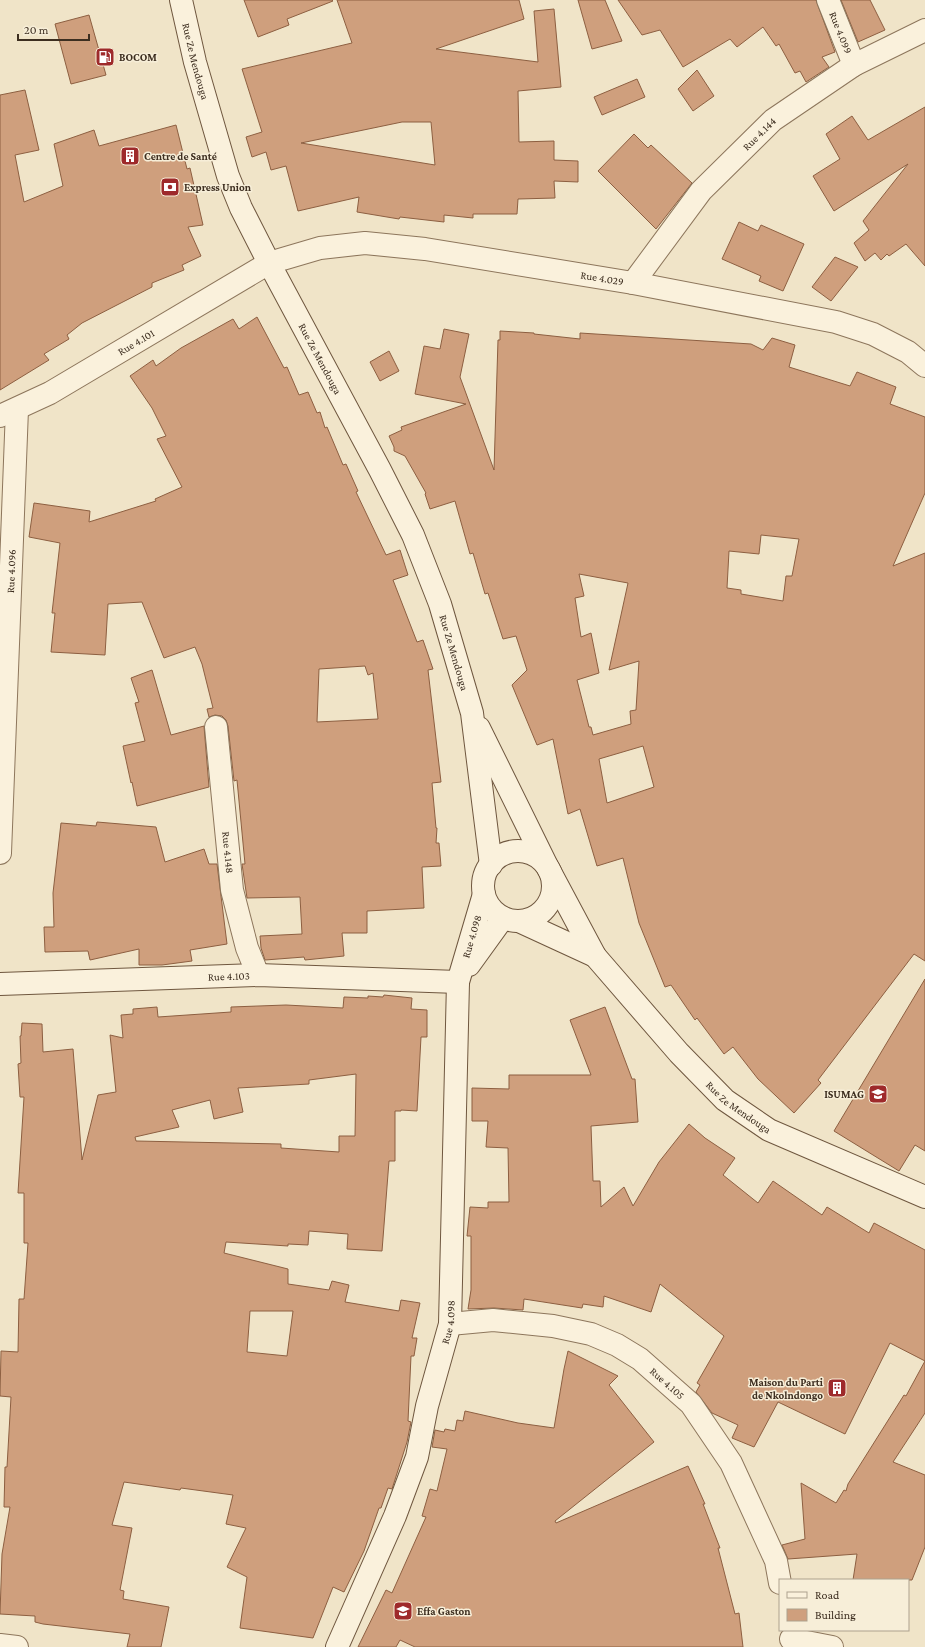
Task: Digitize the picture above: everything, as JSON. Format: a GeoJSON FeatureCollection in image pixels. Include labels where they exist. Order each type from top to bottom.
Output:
{"type":"FeatureCollection","features":[{"type":"Feature","properties":{"kind":"street","name":"Rue Ze Mendouga"},"geometry":{"type":"LineString","coordinates":[[181,0],[195,62],[228,176],[241,208],[413,535],[440,604],[472,713],[491,865]]}},
{"type":"Feature","properties":{"kind":"street","name":"Rue 4.099"},"geometry":{"type":"LineString","coordinates":[[828,0],[854,65]]}},
{"type":"Feature","properties":{"kind":"street","name":"Rue 4.144"},"geometry":{"type":"LineString","coordinates":[[633,283],[701,191],[773,120],[854,65],[925,30]]}},
{"type":"Feature","properties":{"kind":"street","name":"Rue 4.029"},"geometry":{"type":"LineString","coordinates":[[269,263],[320,248],[364,243],[425,249],[633,283],[836,322],[873,334],[908,352],[925,366]]}},
{"type":"Feature","properties":{"kind":"street","name":"Rue 4.101"},"geometry":{"type":"LineString","coordinates":[[9,413],[50,393],[269,263]]}},
{"type":"Feature","properties":{"kind":"street","name":"Rue 4.096"},"geometry":{"type":"LineString","coordinates":[[0,853],[9,413]]}},
{"type":"Feature","properties":{"kind":"street","name":"Rue Ze Mendouga"},"geometry":{"type":"LineString","coordinates":[[472,713],[548,868],[595,956],[679,1054],[725,1100],[769,1130],[925,1197]]}},
{"type":"Feature","properties":{"kind":"street","name":"Rue 4.148"},"geometry":{"type":"LineString","coordinates":[[216,727],[232,890],[247,948],[258,975]]}},
{"type":"Feature","properties":{"kind":"street"},"geometry":{"type":"LineString","coordinates":[[520,851],[531,854],[548,868],[552,879],[552,891],[548,903],[541,912],[531,919],[511,920],[494,912],[488,904],[484,894],[483,884],[491,865],[499,857],[509,852],[520,851]]}},
{"type":"Feature","properties":{"kind":"street","name":"Rue 4.098"},"geometry":{"type":"LineString","coordinates":[[337,1647],[395,1516],[417,1457],[427,1406],[450,1324],[458,980],[484,894]]}},
{"type":"Feature","properties":{"kind":"street","name":"Rue Ze Mendouga"},"geometry":{"type":"LineString","coordinates":[[511,920],[595,956]]}},
{"type":"Feature","properties":{"kind":"street","name":"Rue 4.098"},"geometry":{"type":"LineString","coordinates":[[458,980],[511,920]]}},
{"type":"Feature","properties":{"kind":"street","name":"Rue 4.103"},"geometry":{"type":"LineString","coordinates":[[0,984],[258,975],[458,980]]}},
{"type":"Feature","properties":{"kind":"street","name":"Rue 4.105"},"geometry":{"type":"LineString","coordinates":[[450,1324],[493,1320],[553,1326],[591,1334],[617,1345],[640,1359],[691,1404],[731,1463],[776,1561],[779,1579]]}},
{"type":"Feature","properties":{"kind":"street"},"geometry":{"type":"LineString","coordinates":[[790,1639],[832,1647]]}},
{"type":"Feature","properties":{"kind":"street"},"geometry":{"type":"LineString","coordinates":[[0,1645],[17,1647]]}},
{"type":"Feature","properties":{"kind":"building"},"geometry":{"type":"Polygon","coordinates":[[[244,0],[333,1],[287,19],[289,25],[258,37],[244,0]]]}},
{"type":"Feature","properties":{"kind":"building"},"geometry":{"type":"Polygon","coordinates":[[[337,0],[519,0],[524,19],[436,49],[538,62],[534,11],[554,9],[561,87],[518,91],[519,142],[554,141],[554,160],[578,161],[578,182],[554,181],[555,198],[518,199],[517,214],[473,214],[473,218],[444,215],[444,222],[400,217],[399,219],[357,212],[359,197],[298,211],[286,166],[271,170],[266,152],[252,157],[246,137],[262,132],[242,69],[352,43],[337,0]],[[402,122],[301,143],[435,165],[431,122],[402,122]]]}},
{"type":"Feature","properties":{"kind":"building"},"geometry":{"type":"Polygon","coordinates":[[[578,0],[605,0],[622,41],[592,49],[578,0]]]}},
{"type":"Feature","properties":{"kind":"building"},"geometry":{"type":"Polygon","coordinates":[[[618,0],[816,0],[835,52],[822,57],[829,67],[806,82],[800,71],[795,73],[779,44],[776,46],[763,27],[737,47],[730,39],[683,67],[660,30],[642,35],[618,0]]]}},
{"type":"Feature","properties":{"kind":"building"},"geometry":{"type":"Polygon","coordinates":[[[841,0],[870,0],[885,30],[858,42],[841,0]]]}},
{"type":"Feature","properties":{"kind":"building"},"geometry":{"type":"Polygon","coordinates":[[[89,15],[106,75],[71,84],[55,24],[89,15]]]}},
{"type":"Feature","properties":{"kind":"building"},"geometry":{"type":"Polygon","coordinates":[[[697,70],[714,96],[693,111],[678,89],[697,70]]]}},
{"type":"Feature","properties":{"kind":"building"},"geometry":{"type":"Polygon","coordinates":[[[637,79],[645,97],[602,115],[594,97],[637,79]]]}},
{"type":"Feature","properties":{"kind":"building"},"geometry":{"type":"Polygon","coordinates":[[[25,90],[39,150],[15,155],[24,202],[63,186],[54,144],[94,130],[99,146],[176,125],[187,169],[190,168],[203,225],[188,227],[201,256],[182,265],[184,270],[152,283],[152,287],[82,323],[67,335],[69,339],[44,354],[49,360],[0,390],[0,95],[25,90]]]}},
{"type":"Feature","properties":{"kind":"building"},"geometry":{"type":"Polygon","coordinates":[[[925,107],[925,266],[906,244],[889,256],[887,254],[881,260],[875,253],[865,261],[854,243],[869,230],[863,221],[908,164],[834,211],[813,176],[840,159],[826,134],[852,116],[868,140],[925,107]]]}},
{"type":"Feature","properties":{"kind":"building"},"geometry":{"type":"Polygon","coordinates":[[[634,134],[648,148],[651,145],[692,183],[656,229],[598,171],[634,134]]]}},
{"type":"Feature","properties":{"kind":"building"},"geometry":{"type":"Polygon","coordinates":[[[739,222],[758,231],[761,225],[804,244],[783,291],[759,281],[761,276],[722,259],[739,222]]]}},
{"type":"Feature","properties":{"kind":"building"},"geometry":{"type":"Polygon","coordinates":[[[835,257],[858,267],[831,301],[812,287],[835,257]]]}},
{"type":"Feature","properties":{"kind":"building"},"geometry":{"type":"Polygon","coordinates":[[[257,317],[284,368],[287,367],[299,395],[308,392],[317,413],[320,412],[325,428],[327,427],[343,465],[346,464],[358,491],[356,492],[386,555],[400,550],[408,575],[393,580],[417,642],[423,640],[433,669],[428,670],[441,782],[432,783],[437,828],[436,843],[439,843],[441,866],[422,867],[424,908],[367,911],[367,933],[342,933],[344,956],[305,960],[304,957],[265,960],[261,948],[260,936],[302,934],[300,897],[247,898],[242,864],[245,864],[237,780],[234,781],[228,726],[226,720],[222,716],[215,715],[209,717],[207,709],[213,708],[202,664],[195,647],[164,658],[142,602],[108,604],[105,655],[51,652],[55,613],[52,613],[60,543],[29,537],[34,503],[90,511],[89,522],[156,501],[155,499],[182,487],[157,439],[166,436],[152,408],[130,376],[153,360],[156,366],[181,348],[233,319],[239,329],[257,317]],[[365,666],[319,669],[317,722],[378,719],[373,673],[368,675],[365,666]]]}},
{"type":"Feature","properties":{"kind":"building"},"geometry":{"type":"Polygon","coordinates":[[[444,329],[469,334],[460,377],[494,470],[498,340],[500,340],[500,331],[534,333],[580,339],[580,333],[751,344],[763,350],[772,338],[795,345],[789,367],[850,386],[857,372],[896,387],[890,404],[925,417],[925,493],[893,566],[925,553],[925,961],[914,954],[818,1080],[821,1083],[794,1113],[758,1079],[733,1047],[724,1054],[697,1018],[695,1020],[671,985],[665,987],[639,923],[623,858],[597,866],[580,809],[568,814],[553,739],[537,745],[512,685],[527,670],[516,636],[503,639],[488,593],[485,594],[473,553],[470,554],[455,501],[430,509],[425,494],[426,493],[405,456],[394,451],[394,447],[389,436],[402,430],[401,427],[466,404],[415,394],[424,346],[440,349],[444,329]],[[761,535],[759,554],[729,551],[727,588],[741,590],[741,594],[783,601],[786,576],[792,576],[799,539],[761,535]],[[579,574],[584,596],[575,598],[581,637],[591,633],[599,673],[577,680],[589,727],[591,727],[593,735],[631,724],[630,711],[636,710],[639,661],[609,670],[628,583],[579,574]],[[643,746],[599,759],[607,803],[654,787],[643,746]]]}},
{"type":"Feature","properties":{"kind":"building"},"geometry":{"type":"Polygon","coordinates":[[[389,351],[399,371],[380,381],[370,362],[389,351]]]}},
{"type":"Feature","properties":{"kind":"building"},"geometry":{"type":"Polygon","coordinates":[[[152,670],[171,735],[204,726],[209,787],[137,806],[123,746],[145,741],[135,703],[139,702],[131,678],[152,670]]]}},
{"type":"Feature","properties":{"kind":"building"},"geometry":{"type":"Polygon","coordinates":[[[97,822],[156,827],[165,862],[204,849],[209,864],[217,864],[227,944],[190,950],[192,961],[162,965],[139,965],[139,949],[90,960],[88,951],[45,952],[44,927],[54,927],[53,893],[61,823],[96,826],[97,822]]]}},
{"type":"Feature","properties":{"kind":"building"},"geometry":{"type":"Polygon","coordinates":[[[925,979],[925,1151],[915,1145],[899,1171],[834,1131],[925,979]]]}},
{"type":"Feature","properties":{"kind":"building"},"geometry":{"type":"Polygon","coordinates":[[[384,995],[412,998],[411,1009],[427,1010],[427,1037],[421,1037],[417,1111],[395,1111],[395,1161],[389,1161],[382,1251],[347,1249],[348,1234],[309,1231],[308,1245],[288,1244],[288,1246],[226,1242],[224,1253],[288,1269],[288,1284],[329,1290],[332,1281],[349,1285],[345,1302],[399,1311],[401,1300],[420,1303],[412,1338],[417,1338],[414,1356],[411,1356],[408,1421],[411,1422],[407,1442],[392,1489],[388,1488],[381,1508],[379,1508],[364,1551],[344,1592],[333,1587],[313,1638],[240,1628],[247,1577],[227,1567],[246,1528],[226,1524],[233,1495],[181,1488],[180,1490],[124,1482],[112,1525],[132,1528],[120,1590],[124,1591],[123,1599],[169,1607],[161,1647],[127,1647],[130,1634],[43,1624],[35,1622],[35,1616],[0,1614],[2,1554],[10,1507],[4,1507],[5,1467],[7,1467],[11,1397],[0,1396],[1,1351],[18,1352],[19,1299],[24,1299],[28,1243],[24,1243],[24,1193],[18,1193],[24,1097],[20,1097],[18,1064],[21,1063],[20,1036],[22,1023],[42,1024],[43,1052],[73,1049],[82,1160],[98,1095],[116,1092],[110,1035],[123,1038],[121,1015],[133,1014],[133,1009],[157,1007],[158,1017],[231,1012],[231,1007],[286,1005],[343,1008],[344,997],[383,997],[384,995]],[[356,1074],[309,1080],[309,1084],[238,1088],[243,1112],[214,1119],[210,1100],[172,1110],[179,1127],[135,1137],[136,1141],[281,1144],[281,1148],[339,1152],[339,1136],[355,1136],[356,1074]],[[250,1311],[247,1352],[287,1356],[293,1311],[250,1311]]]}},
{"type":"Feature","properties":{"kind":"building"},"geometry":{"type":"Polygon","coordinates":[[[605,1007],[632,1079],[635,1079],[638,1122],[591,1126],[593,1181],[600,1181],[601,1207],[624,1187],[633,1206],[659,1162],[689,1124],[705,1138],[735,1158],[723,1175],[758,1203],[773,1181],[822,1215],[827,1207],[869,1233],[874,1223],[925,1250],[925,1361],[890,1343],[845,1434],[778,1402],[754,1447],[732,1438],[738,1425],[712,1413],[696,1392],[700,1385],[697,1383],[724,1336],[660,1284],[651,1312],[604,1296],[603,1307],[583,1304],[582,1308],[524,1299],[523,1310],[494,1308],[468,1309],[471,1290],[471,1236],[467,1236],[470,1207],[488,1208],[488,1202],[509,1202],[508,1148],[486,1147],[488,1121],[472,1121],[472,1088],[509,1089],[509,1075],[591,1075],[570,1020],[605,1007]]]}},
{"type":"Feature","properties":{"kind":"building"},"geometry":{"type":"Polygon","coordinates":[[[568,1351],[618,1376],[609,1385],[654,1442],[555,1521],[556,1523],[688,1466],[705,1504],[703,1504],[720,1548],[718,1548],[735,1614],[739,1613],[743,1647],[415,1647],[400,1640],[396,1647],[358,1647],[386,1590],[392,1593],[426,1517],[422,1516],[430,1489],[437,1491],[447,1449],[432,1447],[435,1430],[444,1432],[445,1429],[455,1431],[457,1420],[463,1421],[465,1411],[518,1423],[554,1428],[568,1351]]]}},
{"type":"Feature","properties":{"kind":"building"},"geometry":{"type":"Polygon","coordinates":[[[925,1361],[925,1413],[893,1462],[925,1475],[925,1547],[912,1580],[853,1579],[857,1554],[788,1559],[782,1545],[805,1539],[801,1483],[836,1503],[844,1490],[846,1491],[848,1484],[904,1395],[906,1396],[925,1361]]]}},
{"type":"Feature","properties":{"kind":"place","name":"BOCOM"},"geometry":{"type":"Point","coordinates":[105,57]}},
{"type":"Feature","properties":{"kind":"place","name":"Centre de Santé"},"geometry":{"type":"Point","coordinates":[130,156]}},
{"type":"Feature","properties":{"kind":"place","name":"Express Union"},"geometry":{"type":"Point","coordinates":[170,187]}},
{"type":"Feature","properties":{"kind":"place","name":"ISUMAG"},"geometry":{"type":"Point","coordinates":[878,1094]}},
{"type":"Feature","properties":{"kind":"place","name":"Maison du Parti de Nkolndongo"},"geometry":{"type":"Point","coordinates":[837,1388]}},
{"type":"Feature","properties":{"kind":"place","name":"Effa Gaston"},"geometry":{"type":"Point","coordinates":[403,1611]}}]}
